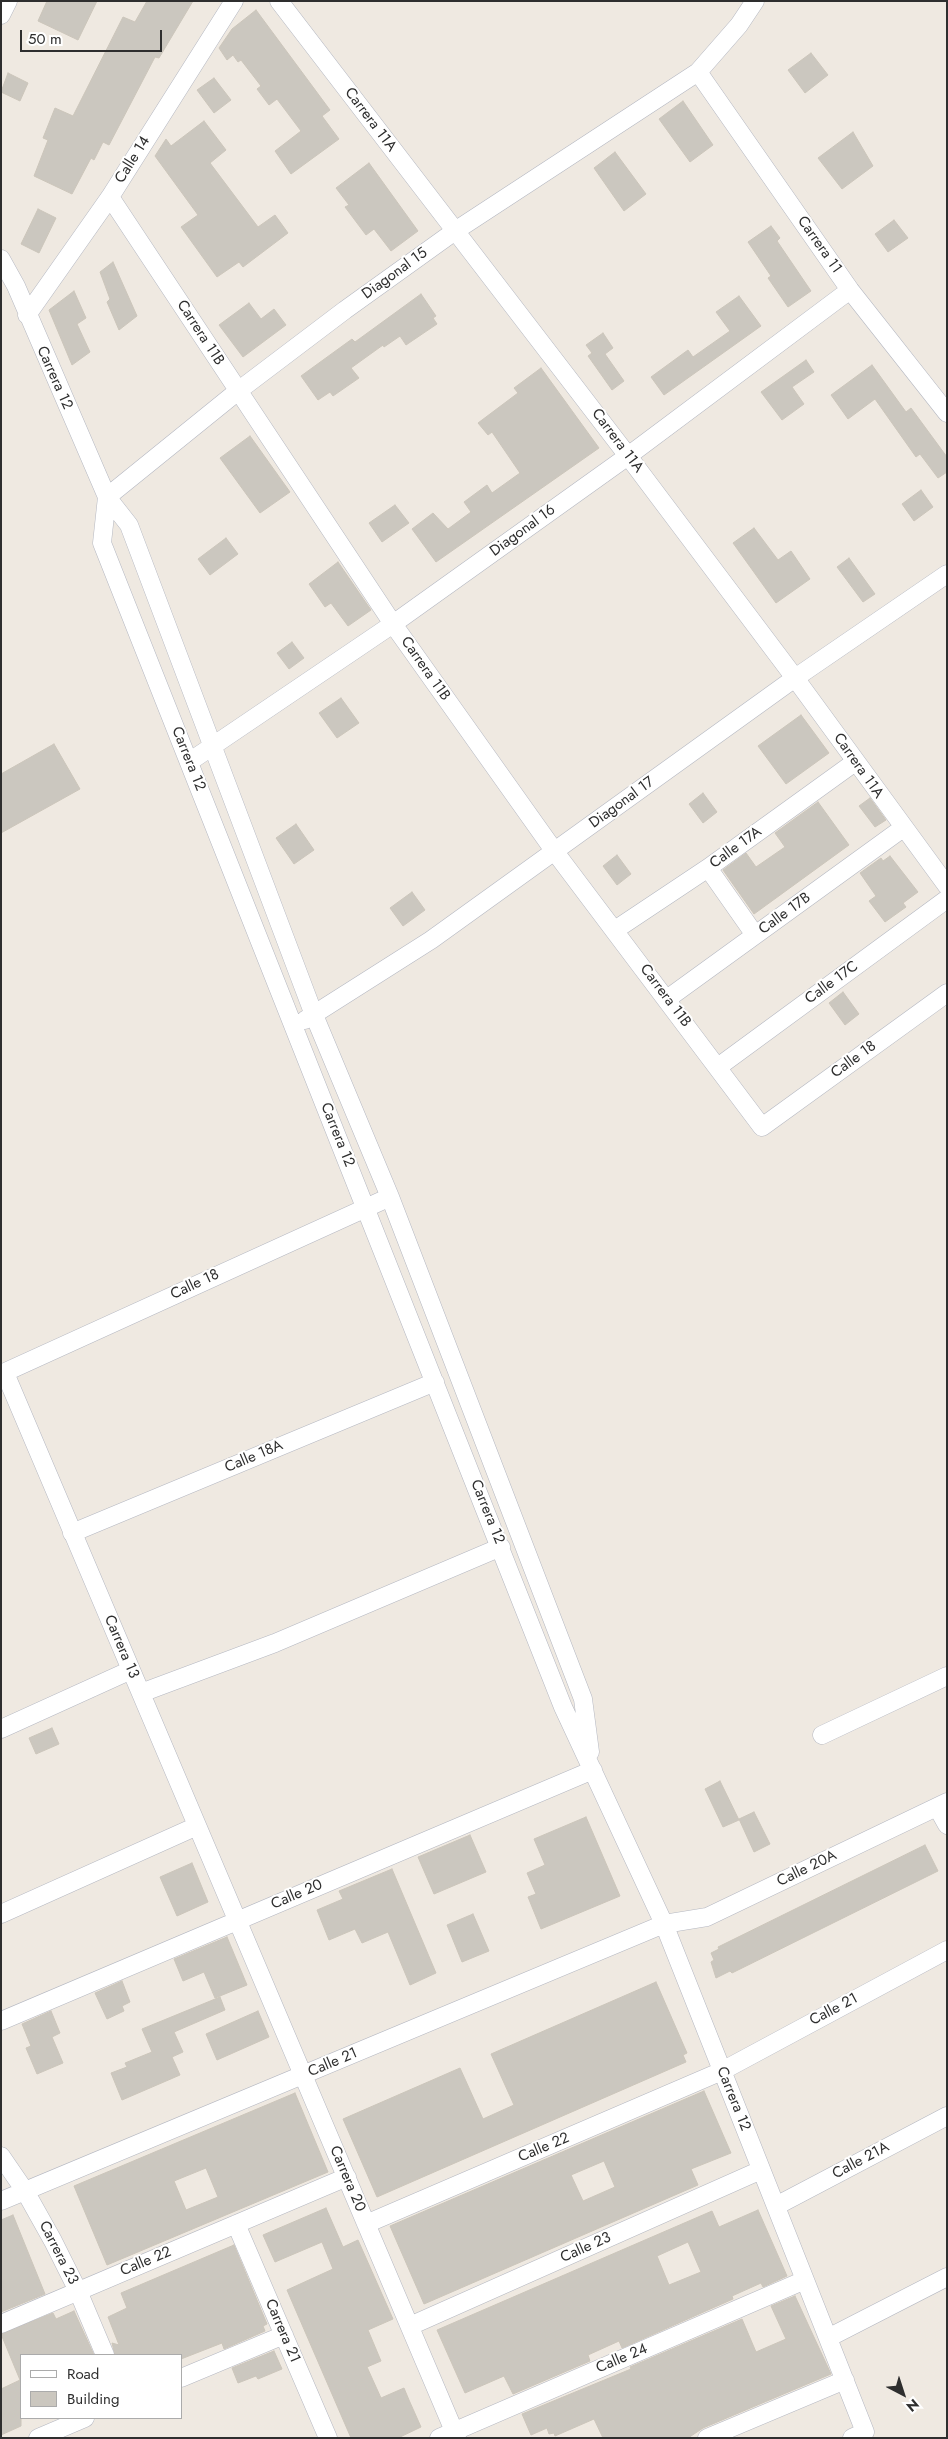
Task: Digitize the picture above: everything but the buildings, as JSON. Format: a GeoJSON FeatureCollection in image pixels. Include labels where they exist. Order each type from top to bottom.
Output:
{"type":"FeatureCollection","features":[{"type":"Feature","properties":{"kind":"street"},"geometry":{"type":"LineString","coordinates":[[1,15],[8,1]]}},
{"type":"Feature","properties":{"kind":"street","name":"Calle 14"},"geometry":{"type":"LineString","coordinates":[[27,315],[110,196],[234,1]]}},
{"type":"Feature","properties":{"kind":"street","name":"Carrera 11A"},"geometry":{"type":"LineString","coordinates":[[279,1],[796,678],[855,762],[947,886]]}},
{"type":"Feature","properties":{"kind":"street","name":"Diagonal 15"},"geometry":{"type":"LineString","coordinates":[[107,497],[238,391],[345,310],[455,231],[698,72],[739,25],[755,1]]}},
{"type":"Feature","properties":{"kind":"street","name":"Carrera 11"},"geometry":{"type":"LineString","coordinates":[[698,72],[850,290],[947,414]]}},
{"type":"Feature","properties":{"kind":"street","name":"Carrera 11B"},"geometry":{"type":"LineString","coordinates":[[110,196],[393,624],[555,852],[762,1127]]}},
{"type":"Feature","properties":{"kind":"street","name":"Carrera 12"},"geometry":{"type":"LineString","coordinates":[[1,259],[9,289],[27,315],[107,497],[129,525],[314,1015],[390,1197],[582,1699],[593,1770]]}},
{"type":"Feature","properties":{"kind":"street","name":"Diagonal 16"},"geometry":{"type":"LineString","coordinates":[[189,762],[393,624],[628,456],[850,290]]}},
{"type":"Feature","properties":{"kind":"street","name":"Carrera 12"},"geometry":{"type":"LineString","coordinates":[[107,497],[102,543],[501,1547],[562,1707],[664,1924],[845,2380],[859,2435]]}},
{"type":"Feature","properties":{"kind":"street","name":"Diagonal 17"},"geometry":{"type":"LineString","coordinates":[[294,1027],[431,940],[796,678],[947,574]]}},
{"type":"Feature","properties":{"kind":"street","name":"Calle 17A"},"geometry":{"type":"LineString","coordinates":[[615,930],[708,868],[855,762]]}},
{"type":"Feature","properties":{"kind":"street","name":"Calle 17B"},"geometry":{"type":"LineString","coordinates":[[667,999],[903,828]]}},
{"type":"Feature","properties":{"kind":"street"},"geometry":{"type":"LineString","coordinates":[[708,868],[755,935]]}},
{"type":"Feature","properties":{"kind":"street","name":"Calle 17C"},"geometry":{"type":"LineString","coordinates":[[718,1067],[947,900]]}},
{"type":"Feature","properties":{"kind":"street","name":"Calle 18"},"geometry":{"type":"LineString","coordinates":[[762,1127],[947,993]]}},
{"type":"Feature","properties":{"kind":"street","name":"Calle 18"},"geometry":{"type":"LineString","coordinates":[[3,1374],[390,1197]]}},
{"type":"Feature","properties":{"kind":"street","name":"Carrera 13"},"geometry":{"type":"LineString","coordinates":[[3,1374],[237,1921]]}},
{"type":"Feature","properties":{"kind":"street","name":"Calle 18A"},"geometry":{"type":"LineString","coordinates":[[72,1533],[435,1382]]}},
{"type":"Feature","properties":{"kind":"street"},"geometry":{"type":"LineString","coordinates":[[141,1693],[275,1643],[501,1547]]}},
{"type":"Feature","properties":{"kind":"street"},"geometry":{"type":"LineString","coordinates":[[1,1728],[131,1670]]}},
{"type":"Feature","properties":{"kind":"street"},"geometry":{"type":"LineString","coordinates":[[822,1735],[947,1676]]}},
{"type":"Feature","properties":{"kind":"street","name":"Calle 20"},"geometry":{"type":"LineString","coordinates":[[1,2021],[593,1770]]}},
{"type":"Feature","properties":{"kind":"street"},"geometry":{"type":"LineString","coordinates":[[942,1804],[947,1825]]}},
{"type":"Feature","properties":{"kind":"street","name":"Calle 20A"},"geometry":{"type":"LineString","coordinates":[[664,1924],[707,1917],[942,1804]]}},
{"type":"Feature","properties":{"kind":"street"},"geometry":{"type":"LineString","coordinates":[[1,1914],[197,1826]]}},
{"type":"Feature","properties":{"kind":"street","name":"Carrera 20"},"geometry":{"type":"LineString","coordinates":[[237,1921],[410,2326],[450,2436]]}},
{"type":"Feature","properties":{"kind":"street","name":"Calle 21"},"geometry":{"type":"LineString","coordinates":[[1,2201],[664,1924]]}},
{"type":"Feature","properties":{"kind":"street","name":"Calle 21"},"geometry":{"type":"LineString","coordinates":[[722,2071],[947,1950]]}},
{"type":"Feature","properties":{"kind":"street","name":"Calle 22"},"geometry":{"type":"LineString","coordinates":[[366,2224],[722,2071]]}},
{"type":"Feature","properties":{"kind":"street","name":"Calle 21A"},"geometry":{"type":"LineString","coordinates":[[776,2206],[947,2116]]}},
{"type":"Feature","properties":{"kind":"street","name":"Carrera 23"},"geometry":{"type":"LineString","coordinates":[[1,2156],[25,2191],[78,2291],[105,2354]]}},
{"type":"Feature","properties":{"kind":"street","name":"Calle 23"},"geometry":{"type":"LineString","coordinates":[[410,2326],[762,2170]]}},
{"type":"Feature","properties":{"kind":"street","name":"Calle 22"},"geometry":{"type":"LineString","coordinates":[[1,2324],[346,2177]]}},
{"type":"Feature","properties":{"kind":"street","name":"Carrera 21"},"geometry":{"type":"LineString","coordinates":[[236,2224],[328,2438]]}},
{"type":"Feature","properties":{"kind":"street"},"geometry":{"type":"LineString","coordinates":[[828,2338],[947,2277]]}},
{"type":"Feature","properties":{"kind":"street","name":"Calle 24"},"geometry":{"type":"LineString","coordinates":[[450,2436],[805,2280]]}},
{"type":"Feature","properties":{"kind":"street"},"geometry":{"type":"LineString","coordinates":[[182,2378],[284,2335]]}},
{"type":"Feature","properties":{"kind":"street"},"geometry":{"type":"LineString","coordinates":[[707,2438],[845,2380]]}},
{"type":"Feature","properties":{"kind":"street"},"geometry":{"type":"LineString","coordinates":[[38,2438],[84,2419]]}}]}
